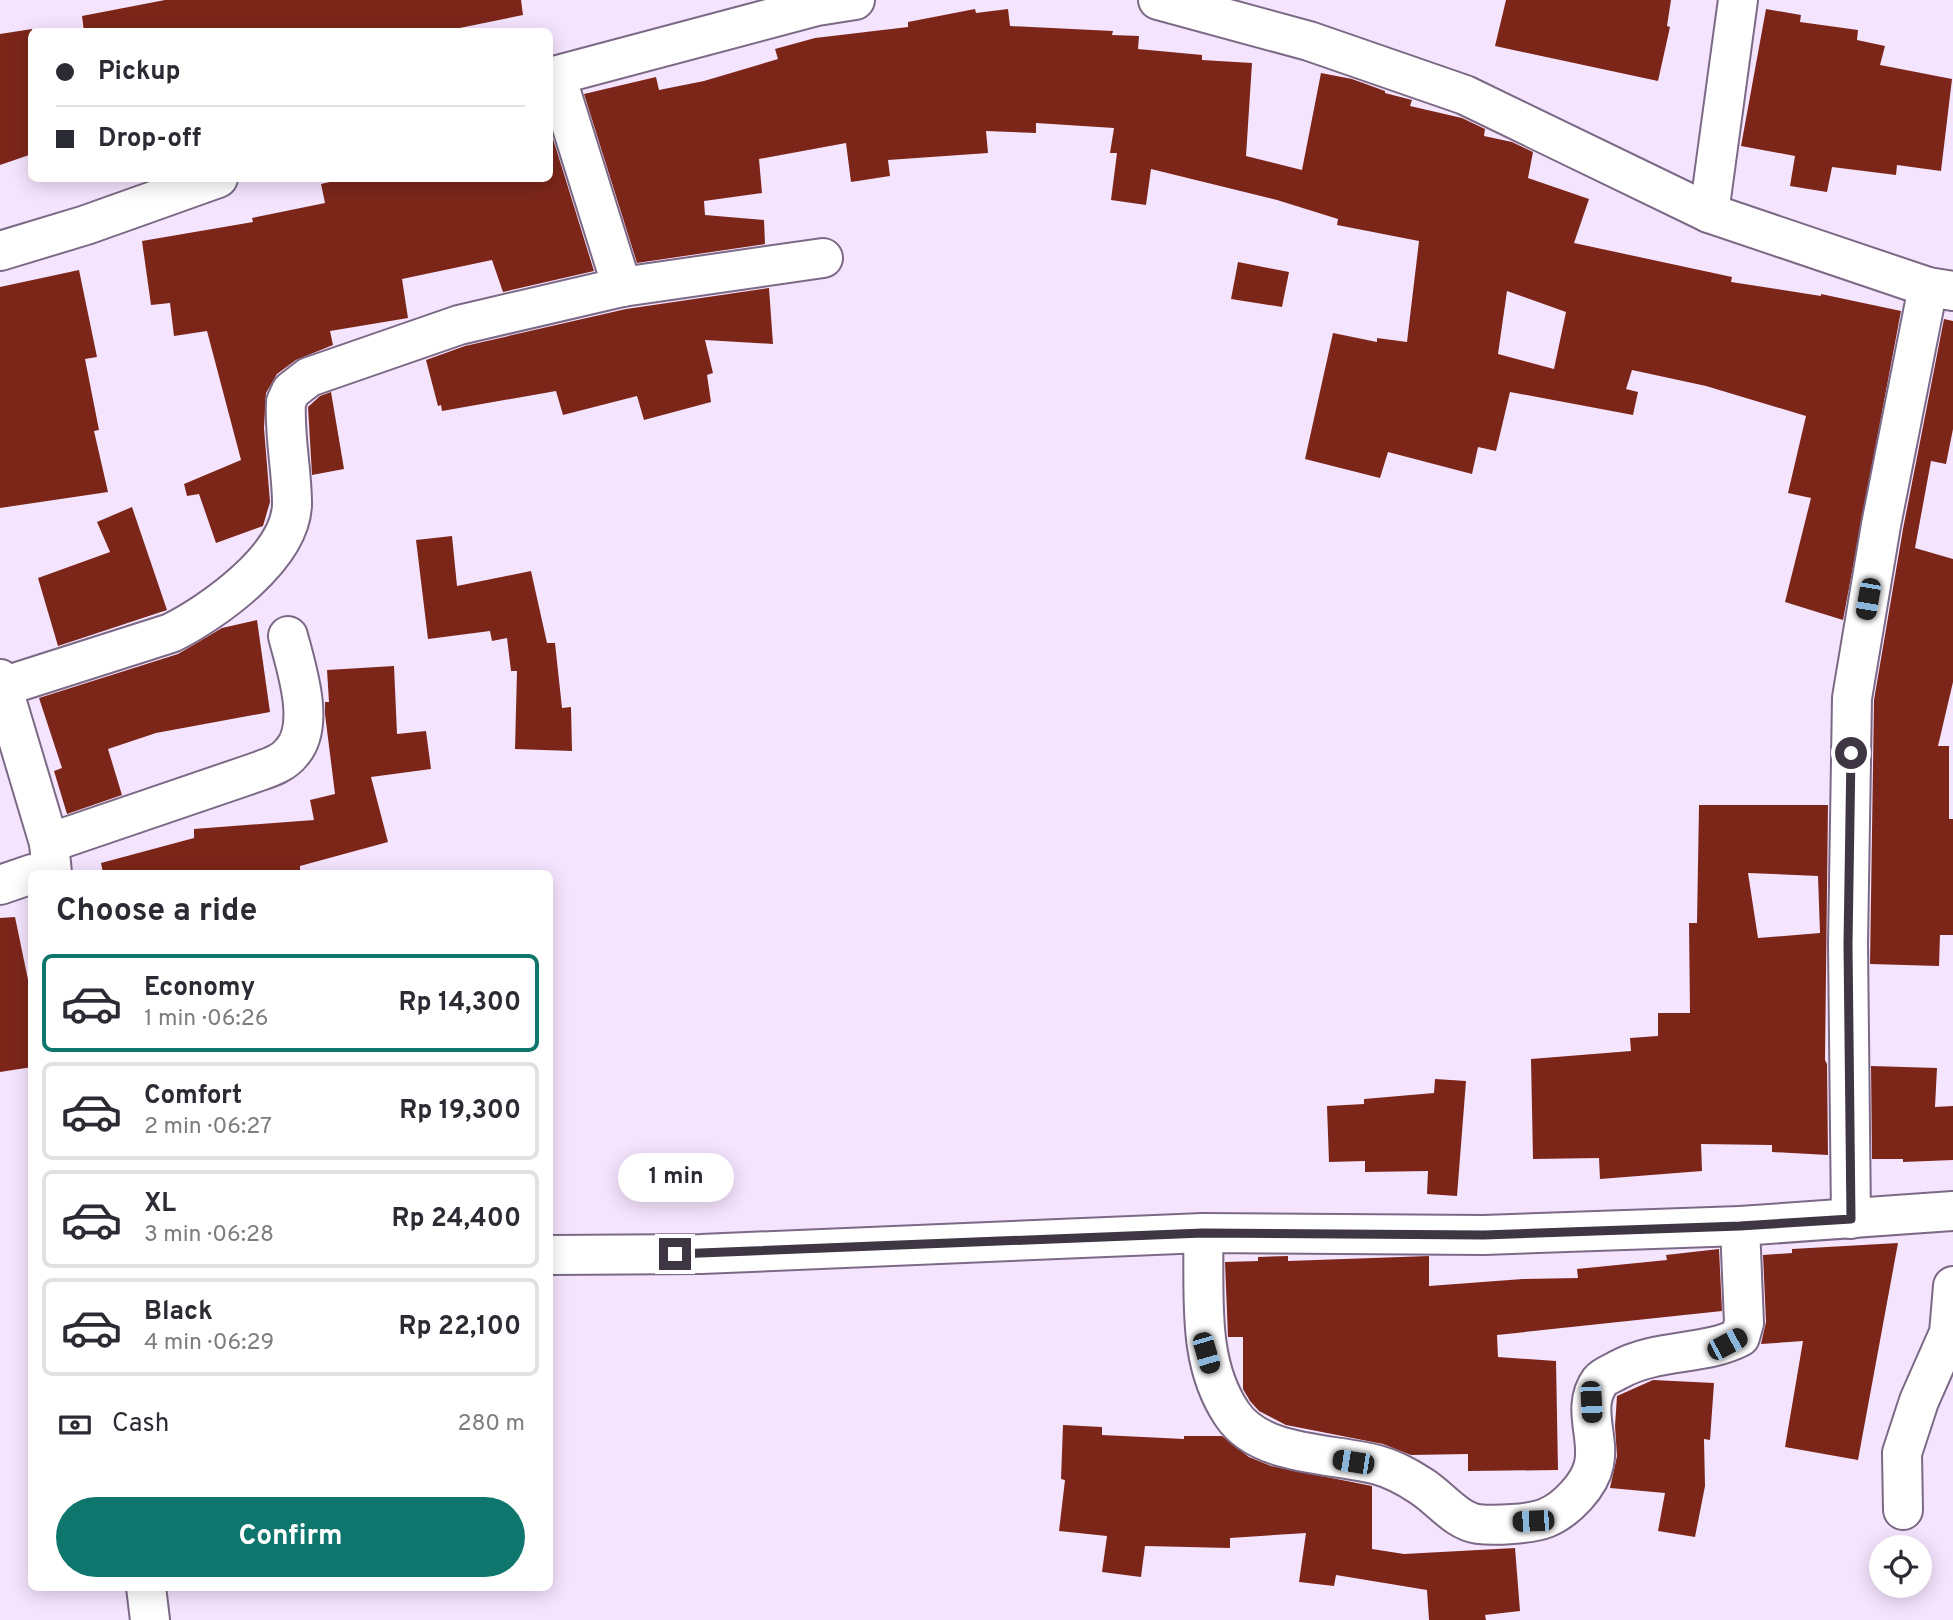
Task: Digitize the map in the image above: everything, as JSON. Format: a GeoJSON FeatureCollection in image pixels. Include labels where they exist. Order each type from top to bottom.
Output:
{"type":"FeatureCollection","features":[{"type":"Feature","properties":{"kind":"street"},"geometry":{"type":"LineString","coordinates":[[622,287],[553,77],[817,6],[855,0]]}},
{"type":"Feature","properties":{"kind":"street"},"geometry":{"type":"LineString","coordinates":[[1158,0],[1199,5],[1465,95],[1709,213],[1940,289],[1884,512],[1852,698],[1848,944],[1851,1219]]}},
{"type":"Feature","properties":{"kind":"street"},"geometry":{"type":"LineString","coordinates":[[1709,213],[1738,0]]}},
{"type":"Feature","properties":{"kind":"street"},"geometry":{"type":"LineString","coordinates":[[0,251],[86,225],[207,182]]}},
{"type":"Feature","properties":{"kind":"street"},"geometry":{"type":"LineString","coordinates":[[288,636],[300,685],[303,721],[298,745],[285,759],[43,866],[1,683],[171,633],[197,621],[254,575],[275,546],[290,515],[285,413],[290,391],[298,383],[369,354],[458,325],[622,287],[823,258]]}},
{"type":"Feature","properties":{"kind":"street"},"geometry":{"type":"LineString","coordinates":[[0,885],[28,873]]}},
{"type":"Feature","properties":{"kind":"street"},"geometry":{"type":"LineString","coordinates":[[553,1255],[701,1254],[1203,1233],[1484,1235],[1740,1226],[1953,1211]]}},
{"type":"Feature","properties":{"kind":"street"},"geometry":{"type":"LineString","coordinates":[[1203,1233],[1206,1353],[1215,1384],[1233,1416],[1251,1433],[1303,1454],[1379,1466],[1420,1485],[1465,1520],[1478,1524],[1548,1518],[1575,1499],[1594,1465],[1591,1402],[1601,1380],[1631,1363],[1675,1351],[1727,1344],[1740,1337],[1744,1323],[1740,1226]]}},
{"type":"Feature","properties":{"kind":"street"},"geometry":{"type":"LineString","coordinates":[[1903,1510],[1902,1453],[1919,1401],[1949,1334],[1953,1286]]}},
{"type":"Feature","properties":{"kind":"street"},"geometry":{"type":"LineString","coordinates":[[146,1591],[150,1620]]}},
{"type":"Feature","properties":{"kind":"building"},"geometry":{"type":"Polygon","coordinates":[[[165,0],[521,0],[523,15],[460,28],[84,28],[82,16],[165,0]]]}},
{"type":"Feature","properties":{"kind":"building"},"geometry":{"type":"Polygon","coordinates":[[[1506,0],[1671,0],[1667,26],[1670,27],[1658,81],[1495,46],[1506,0]]]}},
{"type":"Feature","properties":{"kind":"building"},"geometry":{"type":"Polygon","coordinates":[[[975,9],[976,13],[1008,9],[1010,26],[1113,31],[1112,35],[1139,36],[1138,49],[1202,55],[1202,60],[1252,63],[1246,156],[1302,170],[1321,73],[1352,79],[1385,93],[1412,100],[1410,106],[1462,118],[1485,129],[1484,136],[1512,142],[1533,152],[1528,178],[1589,199],[1574,243],[1732,277],[1731,282],[1821,294],[1901,311],[1843,620],[1785,602],[1811,498],[1788,493],[1806,416],[1706,386],[1632,370],[1626,389],[1638,392],[1633,415],[1510,392],[1496,451],[1478,447],[1472,474],[1388,452],[1380,478],[1305,459],[1333,333],[1377,342],[1377,338],[1407,342],[1419,241],[1337,225],[1338,219],[1277,200],[1151,169],[1146,205],[1111,200],[1117,153],[1110,153],[1114,128],[1036,123],[1036,133],[986,131],[988,153],[888,160],[890,176],[851,182],[846,143],[759,159],[762,193],[704,201],[705,215],[764,220],[765,244],[637,263],[584,94],[656,77],[659,90],[704,81],[778,59],[775,49],[815,38],[908,27],[908,22],[975,9]],[[1507,291],[1498,354],[1554,369],[1566,312],[1507,291]]]}},
{"type":"Feature","properties":{"kind":"building"},"geometry":{"type":"Polygon","coordinates":[[[1766,9],[1801,15],[1800,22],[1858,30],[1857,40],[1885,46],[1880,65],[1952,79],[1941,171],[1897,165],[1896,175],[1832,167],[1827,192],[1790,186],[1795,156],[1741,146],[1766,9]]]}},
{"type":"Feature","properties":{"kind":"building"},"geometry":{"type":"Polygon","coordinates":[[[28,30],[28,155],[0,165],[0,34],[28,30]]]}},
{"type":"Feature","properties":{"kind":"building"},"geometry":{"type":"Polygon","coordinates":[[[553,139],[594,271],[503,292],[492,260],[402,279],[408,318],[330,331],[333,345],[296,360],[277,374],[266,393],[264,428],[270,502],[263,526],[216,543],[199,494],[187,496],[184,484],[241,460],[207,331],[174,336],[170,303],[151,305],[142,241],[253,222],[252,218],[325,203],[321,184],[553,182],[553,139]]]}},
{"type":"Feature","properties":{"kind":"building"},"geometry":{"type":"Polygon","coordinates":[[[1238,262],[1289,272],[1282,307],[1231,299],[1238,262]]]}},
{"type":"Feature","properties":{"kind":"building"},"geometry":{"type":"Polygon","coordinates":[[[79,270],[97,357],[85,359],[99,430],[94,431],[108,492],[0,508],[0,287],[79,270]]]}},
{"type":"Feature","properties":{"kind":"building"},"geometry":{"type":"Polygon","coordinates":[[[769,288],[773,344],[705,340],[713,373],[707,375],[711,402],[644,420],[637,396],[563,415],[556,391],[442,411],[441,405],[438,406],[426,360],[465,346],[626,309],[769,288]]]}},
{"type":"Feature","properties":{"kind":"building"},"geometry":{"type":"Polygon","coordinates":[[[1944,319],[1953,321],[1953,429],[1946,464],[1931,461],[1915,548],[1953,559],[1953,682],[1938,746],[1949,746],[1949,819],[1953,819],[1953,935],[1940,935],[1939,966],[1870,964],[1874,700],[1903,529],[1944,319]]]}},
{"type":"Feature","properties":{"kind":"building"},"geometry":{"type":"Polygon","coordinates":[[[331,392],[344,469],[312,475],[308,407],[320,396],[331,392]]]}},
{"type":"Feature","properties":{"kind":"building"},"geometry":{"type":"Polygon","coordinates":[[[132,507],[167,610],[58,646],[38,578],[110,552],[97,522],[132,507]]]}},
{"type":"Feature","properties":{"kind":"building"},"geometry":{"type":"Polygon","coordinates":[[[452,536],[457,586],[531,571],[547,643],[555,643],[562,708],[571,707],[572,751],[515,749],[517,671],[511,671],[507,638],[492,641],[490,631],[428,639],[416,540],[452,536]]]}},
{"type":"Feature","properties":{"kind":"building"},"geometry":{"type":"Polygon","coordinates":[[[257,620],[270,712],[156,733],[108,749],[122,795],[67,814],[54,771],[62,768],[39,698],[178,654],[222,628],[257,620]]]}},
{"type":"Feature","properties":{"kind":"building"},"geometry":{"type":"Polygon","coordinates":[[[394,666],[397,734],[426,731],[431,769],[371,777],[388,842],[300,866],[300,870],[102,870],[101,863],[194,838],[194,829],[314,820],[310,800],[335,794],[325,714],[325,702],[329,702],[327,670],[394,666]]]}},
{"type":"Feature","properties":{"kind":"building"},"geometry":{"type":"Polygon","coordinates":[[[1699,805],[1828,805],[1825,1060],[1828,1155],[1772,1152],[1772,1145],[1701,1144],[1702,1171],[1600,1179],[1599,1158],[1533,1159],[1531,1059],[1631,1051],[1630,1038],[1658,1036],[1658,1013],[1690,1013],[1689,923],[1697,923],[1699,805]],[[1748,873],[1758,938],[1820,933],[1818,876],[1748,873]]]}},
{"type":"Feature","properties":{"kind":"building"},"geometry":{"type":"Polygon","coordinates":[[[15,917],[28,980],[28,1068],[0,1072],[0,918],[15,917]]]}},
{"type":"Feature","properties":{"kind":"building"},"geometry":{"type":"Polygon","coordinates":[[[1871,1066],[1937,1068],[1935,1107],[1953,1106],[1953,1160],[1903,1162],[1903,1159],[1872,1159],[1871,1066]]]}},
{"type":"Feature","properties":{"kind":"building"},"geometry":{"type":"Polygon","coordinates":[[[1435,1079],[1466,1081],[1457,1196],[1427,1194],[1428,1171],[1365,1172],[1365,1161],[1329,1162],[1327,1106],[1364,1104],[1364,1099],[1434,1093],[1435,1079]]]}},
{"type":"Feature","properties":{"kind":"building"},"geometry":{"type":"Polygon","coordinates":[[[1898,1243],[1858,1460],[1785,1447],[1803,1341],[1761,1344],[1766,1322],[1763,1255],[1792,1253],[1792,1249],[1898,1243]]]}},
{"type":"Feature","properties":{"kind":"building"},"geometry":{"type":"Polygon","coordinates":[[[1719,1249],[1722,1311],[1497,1335],[1498,1357],[1556,1361],[1558,1470],[1468,1471],[1468,1454],[1411,1455],[1383,1444],[1286,1425],[1259,1411],[1250,1401],[1243,1389],[1243,1337],[1228,1337],[1225,1262],[1258,1261],[1258,1257],[1288,1256],[1288,1261],[1429,1256],[1429,1286],[1578,1278],[1577,1269],[1667,1260],[1666,1255],[1719,1249]]]}},
{"type":"Feature","properties":{"kind":"building"},"geometry":{"type":"Polygon","coordinates":[[[1653,1380],[1714,1383],[1710,1440],[1704,1439],[1705,1486],[1695,1537],[1658,1531],[1665,1493],[1610,1488],[1617,1456],[1617,1396],[1653,1380]]]}},
{"type":"Feature","properties":{"kind":"building"},"geometry":{"type":"Polygon","coordinates":[[[1063,1425],[1102,1427],[1102,1435],[1184,1439],[1184,1436],[1222,1436],[1249,1457],[1271,1466],[1372,1486],[1372,1549],[1404,1554],[1515,1548],[1520,1611],[1485,1615],[1486,1620],[1429,1620],[1427,1590],[1336,1575],[1334,1586],[1299,1582],[1306,1533],[1230,1538],[1230,1548],[1145,1546],[1141,1577],[1102,1572],[1107,1536],[1059,1531],[1065,1480],[1061,1479],[1063,1425]]]}},
{"type":"Feature","properties":{"kind":"route"},"geometry":{"type":"LineString","coordinates":[[675,1254],[1203,1233],[1484,1235],[1740,1226],[1851,1219],[1848,944],[1851,753]]}}]}
